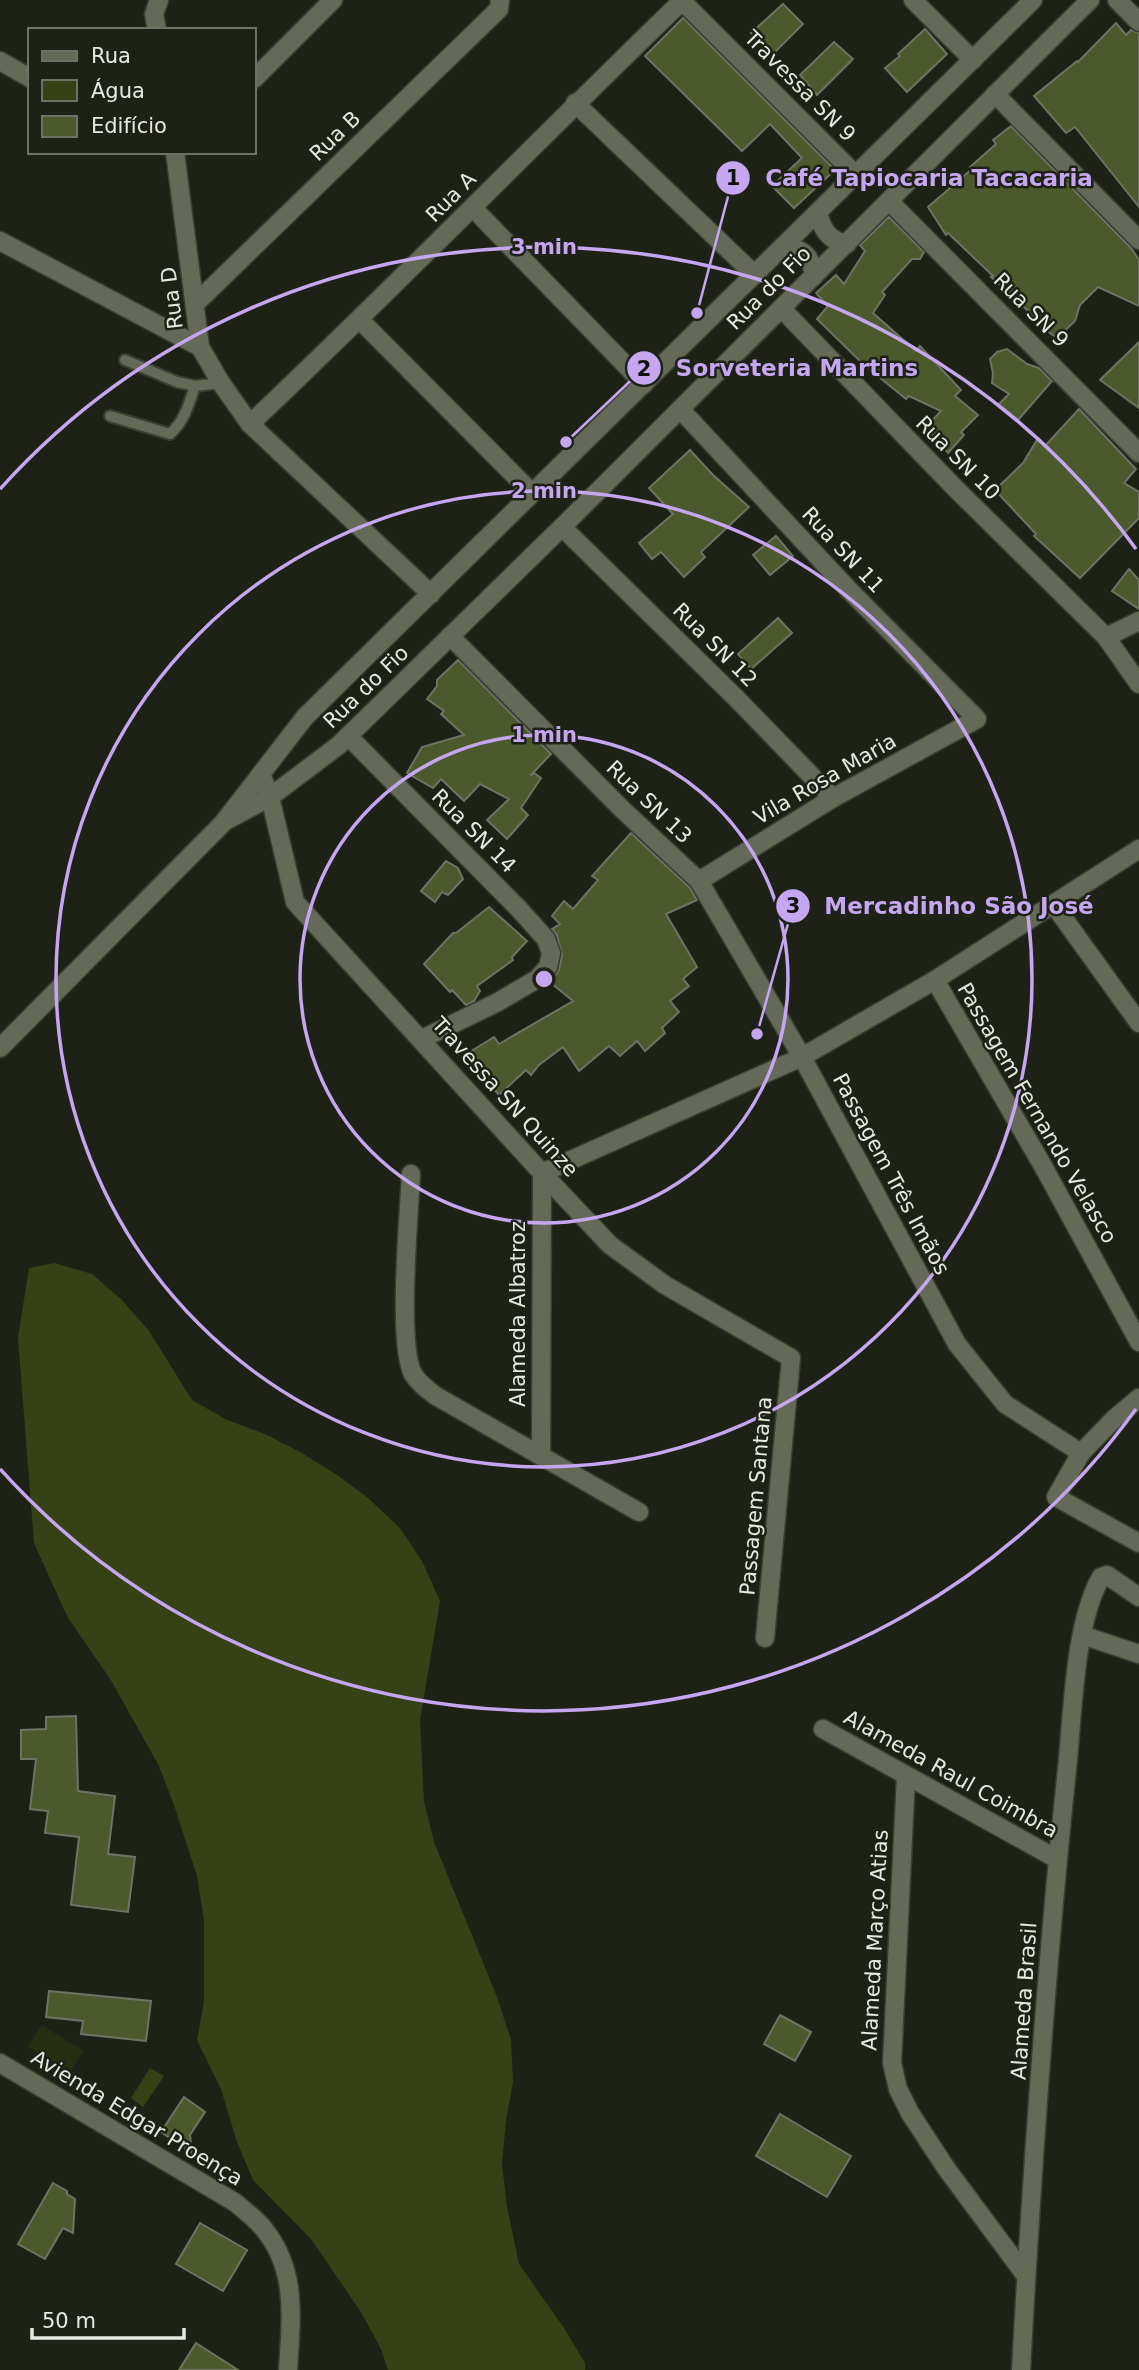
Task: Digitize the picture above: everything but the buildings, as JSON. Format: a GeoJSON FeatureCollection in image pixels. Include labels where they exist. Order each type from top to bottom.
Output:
{"type":"FeatureCollection","features":[{"type":"Feature","properties":{"kind":"street"},"geometry":{"type":"LineString","coordinates":[[157,28],[154,14],[159,0]]}},
{"type":"Feature","properties":{"kind":"street"},"geometry":{"type":"LineString","coordinates":[[256,77],[333,0]]}},
{"type":"Feature","properties":{"kind":"street","name":"Rua B"},"geometry":{"type":"LineString","coordinates":[[196,303],[499,9],[500,0]]}},
{"type":"Feature","properties":{"kind":"street","name":"Rua A"},"geometry":{"type":"LineString","coordinates":[[250,424],[360,320],[681,0]]}},
{"type":"Feature","properties":{"kind":"street","name":"Travessa SN 9"},"geometry":{"type":"LineString","coordinates":[[681,0],[856,175]]}},
{"type":"Feature","properties":{"kind":"street"},"geometry":{"type":"LineString","coordinates":[[912,0],[973,60]]}},
{"type":"Feature","properties":{"kind":"street","name":"Rua do Fio"},"geometry":{"type":"LineString","coordinates":[[0,1048],[223,823],[305,718],[1033,0]]}},
{"type":"Feature","properties":{"kind":"street","name":"Rua do Fio"},"geometry":{"type":"LineString","coordinates":[[223,823],[270,797],[339,745],[562,527],[1090,0]]}},
{"type":"Feature","properties":{"kind":"street"},"geometry":{"type":"LineString","coordinates":[[1117,0],[1139,22]]}},
{"type":"Feature","properties":{"kind":"street"},"geometry":{"type":"LineString","coordinates":[[0,61],[28,77]]}},
{"type":"Feature","properties":{"kind":"street"},"geometry":{"type":"LineString","coordinates":[[995,94],[1139,240]]}},
{"type":"Feature","properties":{"kind":"street"},"geometry":{"type":"LineString","coordinates":[[575,103],[755,275]]}},
{"type":"Feature","properties":{"kind":"street","name":"Rua D"},"geometry":{"type":"LineString","coordinates":[[175,154],[200,347],[250,424]]}},
{"type":"Feature","properties":{"kind":"street","name":"Rua SN 9"},"geometry":{"type":"LineString","coordinates":[[889,201],[1139,453]]}},
{"type":"Feature","properties":{"kind":"street"},"geometry":{"type":"LineString","coordinates":[[473,208],[644,384]]}},
{"type":"Feature","properties":{"kind":"street"},"geometry":{"type":"LineString","coordinates":[[818,213],[825,232],[838,242],[847,244]]}},
{"type":"Feature","properties":{"kind":"street"},"geometry":{"type":"LineString","coordinates":[[0,241],[200,347]]}},
{"type":"Feature","properties":{"kind":"street"},"geometry":{"type":"LineString","coordinates":[[786,244],[806,254],[812,262],[814,276]]}},
{"type":"Feature","properties":{"kind":"street","name":"Rua SN 10"},"geometry":{"type":"LineString","coordinates":[[781,308],[955,488],[1106,637],[1139,684]]}},
{"type":"Feature","properties":{"kind":"street"},"geometry":{"type":"LineString","coordinates":[[360,320],[532,494]]}},
{"type":"Feature","properties":{"kind":"street","name":"Rua SN 11"},"geometry":{"type":"LineString","coordinates":[[680,409],[849,590],[977,719]]}},
{"type":"Feature","properties":{"kind":"street"},"geometry":{"type":"LineString","coordinates":[[250,424],[431,594]]}},
{"type":"Feature","properties":{"kind":"street","name":"Rua SN 12"},"geometry":{"type":"LineString","coordinates":[[562,527],[737,699],[833,798]]}},
{"type":"Feature","properties":{"kind":"street"},"geometry":{"type":"LineString","coordinates":[[1106,637],[1139,621]]}},
{"type":"Feature","properties":{"kind":"street","name":"Rua SN 13"},"geometry":{"type":"LineString","coordinates":[[450,636],[623,810],[699,881]]}},
{"type":"Feature","properties":{"kind":"street","name":"Vila Rosa Maria"},"geometry":{"type":"LineString","coordinates":[[699,881],[833,798],[977,719]]}},
{"type":"Feature","properties":{"kind":"street","name":"Rua SN 14"},"geometry":{"type":"LineString","coordinates":[[348,736],[546,939],[551,953],[548,967],[537,979],[422,1039]]}},
{"type":"Feature","properties":{"kind":"street","name":"Travessa SN Quinze"},"geometry":{"type":"LineString","coordinates":[[261,774],[270,797],[295,902],[596,1231],[665,1285],[791,1358]]}},
{"type":"Feature","properties":{"kind":"street"},"geometry":{"type":"LineString","coordinates":[[542,1173],[802,1057],[935,981],[1139,849]]}},
{"type":"Feature","properties":{"kind":"street","name":"Passagem Três Imãos"},"geometry":{"type":"LineString","coordinates":[[699,881],[802,1057],[957,1345],[1005,1404],[1081,1453]]}},
{"type":"Feature","properties":{"kind":"street"},"geometry":{"type":"LineString","coordinates":[[1054,905],[1139,1023]]}},
{"type":"Feature","properties":{"kind":"street","name":"Passagem Fernando Velasco"},"geometry":{"type":"LineString","coordinates":[[935,981],[1043,1166],[1139,1342]]}},
{"type":"Feature","properties":{"kind":"street","name":"Alameda Albatroz"},"geometry":{"type":"LineString","coordinates":[[541,1456],[542,1173]]}},
{"type":"Feature","properties":{"kind":"street"},"geometry":{"type":"LineString","coordinates":[[411,1174],[405,1324],[412,1372],[421,1384],[436,1396],[639,1512]]}},
{"type":"Feature","properties":{"kind":"street","name":"Passagem Santana"},"geometry":{"type":"LineString","coordinates":[[765,1639],[791,1358]]}},
{"type":"Feature","properties":{"kind":"street"},"geometry":{"type":"LineString","coordinates":[[1139,1398],[1081,1453],[1056,1497],[1139,1543]]}},
{"type":"Feature","properties":{"kind":"street","name":"Alameda Brasil"},"geometry":{"type":"LineString","coordinates":[[1021,2370],[1057,1859],[1082,1635],[1093,1592],[1101,1577],[1108,1575],[1139,1597]]}},
{"type":"Feature","properties":{"kind":"street"},"geometry":{"type":"LineString","coordinates":[[1082,1635],[1139,1654]]}},
{"type":"Feature","properties":{"kind":"street","name":"Alameda Raul Coimbra"},"geometry":{"type":"LineString","coordinates":[[823,1729],[1057,1859]]}},
{"type":"Feature","properties":{"kind":"street","name":"Alameda Março Atias"},"geometry":{"type":"LineString","coordinates":[[906,1776],[892,2063],[898,2089],[946,2168],[1026,2276]]}},
{"type":"Feature","properties":{"kind":"street","name":"Avienda Edgar Proença"},"geometry":{"type":"LineString","coordinates":[[0,2063],[236,2203],[264,2228],[282,2258],[292,2295],[288,2370]]}},
{"type":"Feature","properties":{"kind":"lane"},"geometry":{"type":"LineString","coordinates":[[125,360],[177,382],[195,386],[221,383]]}},
{"type":"Feature","properties":{"kind":"lane"},"geometry":{"type":"LineString","coordinates":[[110,416],[170,435],[186,413],[195,386]]}},
{"type":"Feature","properties":{"kind":"shaded area"},"geometry":{"type":"Polygon","coordinates":[[[42,2025],[83,2051],[70,2072],[28,2047],[42,2025]]]}},
{"type":"Feature","properties":{"kind":"water"},"geometry":{"type":"Polygon","coordinates":[[[54,1263],[92,1274],[122,1300],[149,1331],[192,1400],[227,1420],[265,1434],[300,1452],[337,1475],[368,1498],[400,1528],[422,1561],[440,1601],[420,1720],[424,1802],[434,1842],[497,1997],[511,2040],[513,2082],[502,2164],[507,2207],[519,2264],[564,2328],[585,2363],[585,2370],[388,2370],[381,2349],[361,2312],[311,2239],[253,2180],[237,2142],[221,2089],[197,2040],[204,2002],[204,1920],[197,1876],[174,1805],[159,1766],[112,1682],[67,1616],[34,1543],[18,1338],[29,1268],[54,1263]]]}},
{"type":"Feature","properties":{"kind":"water"},"geometry":{"type":"Polygon","coordinates":[[[150,2068],[164,2076],[143,2107],[131,2098],[150,2068]]]}},
{"type":"Feature","properties":{"kind":"place","name":"Café Tapiocaria Tacacaria"},"geometry":{"type":"Point","coordinates":[697,313]}},
{"type":"Feature","properties":{"kind":"place","name":"Sorveteria Martins"},"geometry":{"type":"Point","coordinates":[566,442]}},
{"type":"Feature","properties":{"kind":"place","name":"Mercadinho São José"},"geometry":{"type":"Point","coordinates":[757,1034]}}]}
